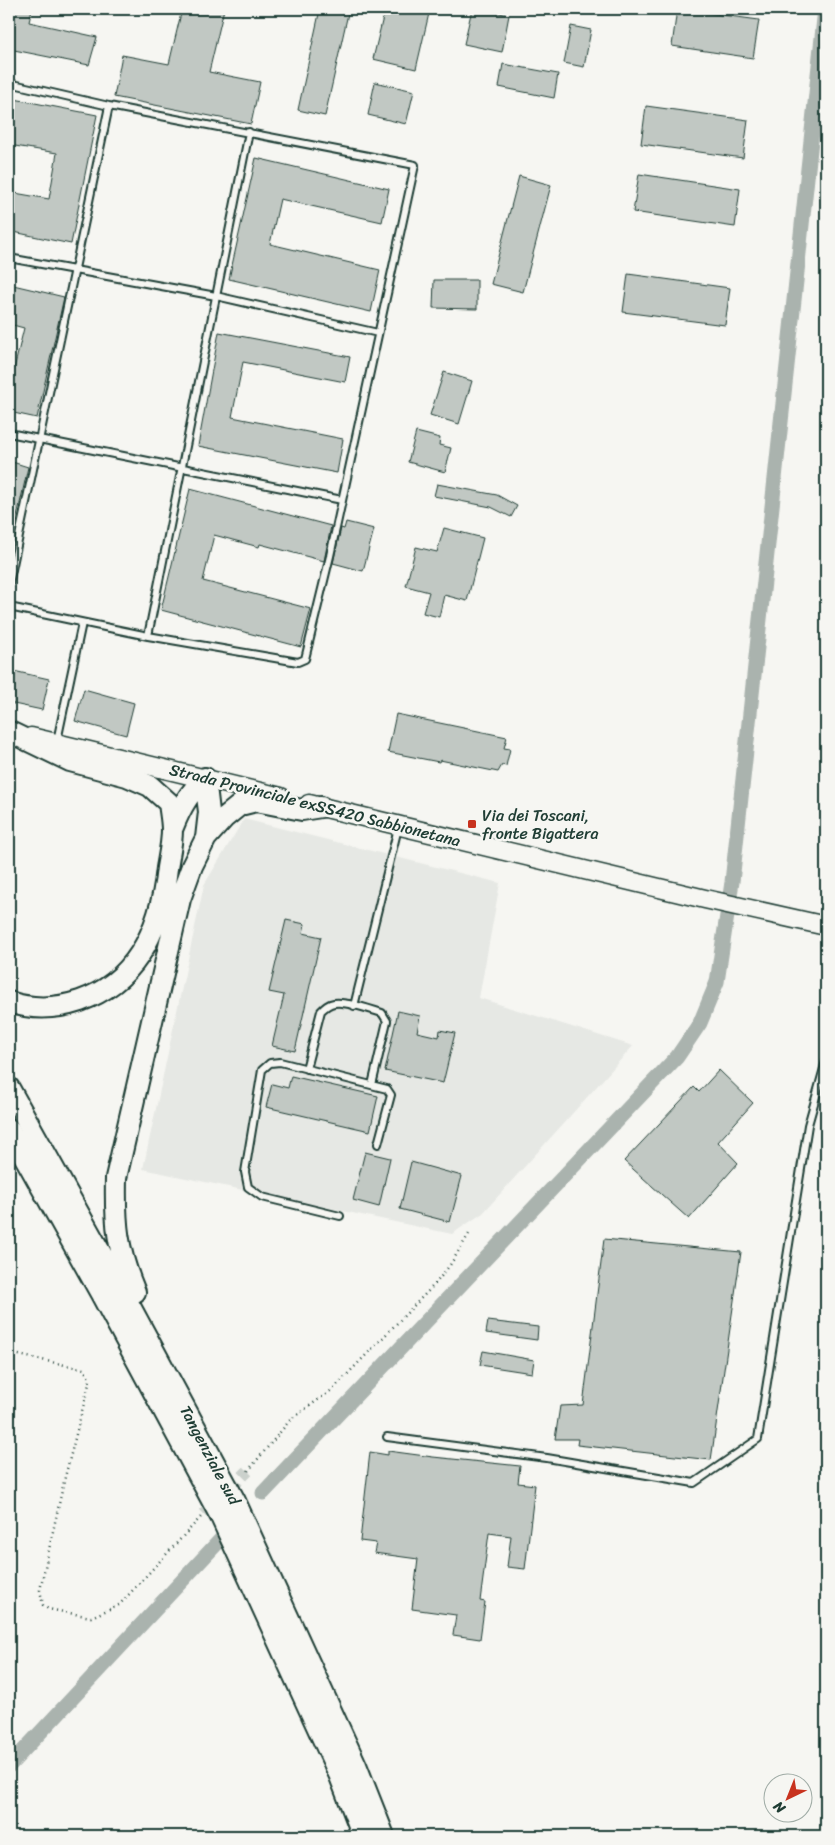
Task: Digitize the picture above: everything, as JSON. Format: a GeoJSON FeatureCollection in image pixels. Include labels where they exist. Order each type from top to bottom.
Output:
{"type":"FeatureCollection","features":[{"type":"Feature","properties":{"kind":"highway"},"geometry":{"type":"LineString","coordinates":[[9,732],[70,761],[127,776],[150,786],[169,803],[172,829],[164,895],[153,931],[139,955],[125,973],[107,988],[87,999],[67,1005],[44,1009],[20,1006],[9,1002]]}},
{"type":"Feature","properties":{"kind":"highway"},"geometry":{"type":"LineString","coordinates":[[172,829],[181,807],[192,791],[205,778]]}},
{"type":"Feature","properties":{"kind":"highway"},"geometry":{"type":"LineString","coordinates":[[205,778],[210,812],[206,838]]}},
{"type":"Feature","properties":{"kind":"highway"},"geometry":{"type":"LineString","coordinates":[[235,1501],[130,1279],[119,1245],[115,1215],[116,1178],[180,899],[192,866],[206,838],[224,818],[240,805],[256,801],[302,810],[321,807]]}},
{"type":"Feature","properties":{"kind":"highway","name":"Tangenziale sud"},"geometry":{"type":"LineString","coordinates":[[9,1088],[123,1293],[235,1501],[356,1765],[384,1836]]}},
{"type":"Feature","properties":{"kind":"highway","name":"Tangenziale sud"},"geometry":{"type":"LineString","coordinates":[[9,1129],[101,1294],[221,1517],[339,1774],[363,1836]]}},
{"type":"Feature","properties":{"kind":"main road","name":"Strada Provinciale exSS420 Sabbionetana"},"geometry":{"type":"LineString","coordinates":[[9,732],[705,899],[826,926]]}},
{"type":"Feature","properties":{"kind":"lane"},"geometry":{"type":"LineString","coordinates":[[9,83],[110,106],[415,165],[342,500],[305,659],[298,662],[148,636],[9,607]]}},
{"type":"Feature","properties":{"kind":"lane"},"geometry":{"type":"LineString","coordinates":[[9,584],[110,106]]}},
{"type":"Feature","properties":{"kind":"lane"},"geometry":{"type":"LineString","coordinates":[[148,636],[249,132]]}},
{"type":"Feature","properties":{"kind":"lane"},"geometry":{"type":"LineString","coordinates":[[9,258],[216,296],[378,333]]}},
{"type":"Feature","properties":{"kind":"lane"},"geometry":{"type":"LineString","coordinates":[[9,433],[342,500]]}},
{"type":"Feature","properties":{"kind":"lane"},"geometry":{"type":"LineString","coordinates":[[57,743],[82,623]]}},
{"type":"Feature","properties":{"kind":"lane"},"geometry":{"type":"LineString","coordinates":[[354,1006],[399,825]]}},
{"type":"Feature","properties":{"kind":"lane"},"geometry":{"type":"LineString","coordinates":[[306,1069],[321,1011],[327,1005],[336,1002],[354,1006],[382,1013],[386,1021],[372,1085]]}},
{"type":"Feature","properties":{"kind":"lane"},"geometry":{"type":"LineString","coordinates":[[387,1437],[547,1458],[694,1482],[758,1438],[808,1126],[826,1061]]}},
{"type":"Feature","properties":{"kind":"lane"},"geometry":{"type":"LineString","coordinates":[[340,1216],[262,1197],[248,1187],[244,1172],[262,1070],[270,1063],[280,1062],[387,1089],[391,1095],[378,1144]]}},
{"type":"Feature","properties":{"kind":"path"},"geometry":{"type":"LineString","coordinates":[[248,1471],[291,1419],[332,1390],[436,1283],[450,1265],[469,1234]]}},
{"type":"Feature","properties":{"kind":"path"},"geometry":{"type":"LineString","coordinates":[[9,1353],[84,1368],[90,1380],[65,1477],[40,1590],[43,1605],[48,1609],[91,1617],[119,1605],[204,1514]]}},
{"type":"Feature","properties":{"kind":"shaded area"},"geometry":{"type":"Polygon","coordinates":[[[244,819],[500,883],[479,998],[633,1046],[483,1213],[452,1234],[143,1169],[204,885],[244,819]]]}},
{"type":"Feature","properties":{"kind":"building"},"geometry":{"type":"Polygon","coordinates":[[[9,9],[32,9],[29,22],[97,37],[89,65],[9,49],[9,9]]]}},
{"type":"Feature","properties":{"kind":"building"},"geometry":{"type":"Polygon","coordinates":[[[182,9],[224,9],[209,72],[260,82],[251,124],[114,97],[122,55],[169,64],[182,9]]]}},
{"type":"Feature","properties":{"kind":"building"},"geometry":{"type":"Polygon","coordinates":[[[320,9],[349,9],[325,116],[298,110],[320,9]]]}},
{"type":"Feature","properties":{"kind":"building"},"geometry":{"type":"Polygon","coordinates":[[[385,9],[430,9],[416,69],[373,59],[385,9]]]}},
{"type":"Feature","properties":{"kind":"building"},"geometry":{"type":"Polygon","coordinates":[[[472,9],[509,15],[502,52],[464,44],[472,9]]]}},
{"type":"Feature","properties":{"kind":"building"},"geometry":{"type":"Polygon","coordinates":[[[677,9],[759,20],[753,58],[672,46],[677,9]]]}},
{"type":"Feature","properties":{"kind":"building"},"geometry":{"type":"Polygon","coordinates":[[[571,26],[591,30],[584,67],[564,63],[571,26]]]}},
{"type":"Feature","properties":{"kind":"building"},"geometry":{"type":"Polygon","coordinates":[[[503,64],[558,74],[554,98],[499,87],[503,64]]]}},
{"type":"Feature","properties":{"kind":"building"},"geometry":{"type":"Polygon","coordinates":[[[375,82],[414,91],[406,124],[368,115],[375,82]]]}},
{"type":"Feature","properties":{"kind":"building"},"geometry":{"type":"Polygon","coordinates":[[[9,98],[97,115],[71,244],[9,231],[9,192],[49,199],[57,153],[9,145],[9,98]]]}},
{"type":"Feature","properties":{"kind":"building"},"geometry":{"type":"Polygon","coordinates":[[[646,106],[748,120],[743,158],[641,144],[646,106]]]}},
{"type":"Feature","properties":{"kind":"building"},"geometry":{"type":"Polygon","coordinates":[[[256,158],[389,189],[382,222],[280,199],[270,244],[380,270],[371,312],[229,279],[256,158]]]}},
{"type":"Feature","properties":{"kind":"building"},"geometry":{"type":"Polygon","coordinates":[[[639,174],[740,189],[735,227],[633,212],[639,174]]]}},
{"type":"Feature","properties":{"kind":"building"},"geometry":{"type":"Polygon","coordinates":[[[519,176],[551,185],[523,292],[491,284],[519,176]]]}},
{"type":"Feature","properties":{"kind":"building"},"geometry":{"type":"Polygon","coordinates":[[[628,274],[730,288],[725,325],[623,312],[628,274]]]}},
{"type":"Feature","properties":{"kind":"building"},"geometry":{"type":"Polygon","coordinates":[[[434,280],[477,280],[477,309],[433,308],[434,280]]]}},
{"type":"Feature","properties":{"kind":"building"},"geometry":{"type":"Polygon","coordinates":[[[9,284],[64,297],[37,418],[9,412],[9,372],[13,373],[24,328],[9,324],[9,284]]]}},
{"type":"Feature","properties":{"kind":"building"},"geometry":{"type":"Polygon","coordinates":[[[219,332],[350,357],[345,382],[243,362],[232,417],[343,439],[337,473],[198,446],[219,332]]]}},
{"type":"Feature","properties":{"kind":"building"},"geometry":{"type":"Polygon","coordinates":[[[444,372],[472,381],[459,424],[430,415],[444,372]]]}},
{"type":"Feature","properties":{"kind":"building"},"geometry":{"type":"Polygon","coordinates":[[[416,432],[440,438],[439,445],[451,448],[445,472],[408,462],[416,432]]]}},
{"type":"Feature","properties":{"kind":"building"},"geometry":{"type":"Polygon","coordinates":[[[9,461],[28,467],[12,540],[9,539],[9,461]]]}},
{"type":"Feature","properties":{"kind":"building"},"geometry":{"type":"Polygon","coordinates":[[[437,484],[497,495],[517,506],[511,517],[491,507],[434,496],[437,484]]]}},
{"type":"Feature","properties":{"kind":"building"},"geometry":{"type":"Polygon","coordinates":[[[190,489],[331,526],[324,561],[260,544],[259,547],[214,535],[203,581],[311,609],[301,647],[161,610],[190,489]]]}},
{"type":"Feature","properties":{"kind":"building"},"geometry":{"type":"Polygon","coordinates":[[[346,522],[374,529],[363,571],[333,563],[341,528],[344,529],[346,522]]]}},
{"type":"Feature","properties":{"kind":"building"},"geometry":{"type":"Polygon","coordinates":[[[444,528],[483,538],[467,601],[444,595],[439,617],[423,613],[429,592],[406,586],[416,547],[437,552],[444,528]]]}},
{"type":"Feature","properties":{"kind":"building"},"geometry":{"type":"Polygon","coordinates":[[[9,670],[49,679],[42,710],[9,703],[9,670]]]}},
{"type":"Feature","properties":{"kind":"building"},"geometry":{"type":"Polygon","coordinates":[[[84,689],[134,703],[126,735],[75,721],[84,689]]]}},
{"type":"Feature","properties":{"kind":"building"},"geometry":{"type":"Polygon","coordinates":[[[396,714],[507,737],[504,748],[510,749],[506,766],[502,765],[498,772],[388,752],[396,714]]]}},
{"type":"Feature","properties":{"kind":"building"},"geometry":{"type":"Polygon","coordinates":[[[286,920],[305,924],[303,933],[321,937],[295,1051],[272,1046],[284,995],[269,992],[286,920]]]}},
{"type":"Feature","properties":{"kind":"building"},"geometry":{"type":"Polygon","coordinates":[[[398,1011],[420,1016],[417,1032],[439,1037],[440,1030],[455,1033],[443,1083],[385,1071],[398,1011]]]}},
{"type":"Feature","properties":{"kind":"building"},"geometry":{"type":"Polygon","coordinates":[[[719,1070],[753,1103],[718,1142],[738,1163],[689,1219],[624,1161],[694,1087],[699,1092],[719,1070]]]}},
{"type":"Feature","properties":{"kind":"building"},"geometry":{"type":"Polygon","coordinates":[[[291,1076],[378,1096],[370,1131],[266,1107],[272,1084],[288,1088],[291,1076]]]}},
{"type":"Feature","properties":{"kind":"building"},"geometry":{"type":"Polygon","coordinates":[[[365,1152],[390,1158],[379,1207],[353,1200],[365,1152]]]}},
{"type":"Feature","properties":{"kind":"building"},"geometry":{"type":"Polygon","coordinates":[[[411,1162],[462,1176],[450,1222],[400,1209],[411,1162]]]}},
{"type":"Feature","properties":{"kind":"building"},"geometry":{"type":"Polygon","coordinates":[[[604,1239],[741,1252],[711,1460],[577,1445],[578,1439],[555,1439],[560,1406],[583,1405],[604,1239]]]}},
{"type":"Feature","properties":{"kind":"building"},"geometry":{"type":"Polygon","coordinates":[[[488,1321],[538,1327],[537,1340],[486,1333],[488,1321]]]}},
{"type":"Feature","properties":{"kind":"building"},"geometry":{"type":"Polygon","coordinates":[[[483,1351],[534,1360],[532,1373],[480,1365],[483,1351]]]}},
{"type":"Feature","properties":{"kind":"building"},"geometry":{"type":"Polygon","coordinates":[[[388,1451],[520,1466],[518,1483],[535,1485],[525,1569],[507,1567],[511,1536],[489,1533],[480,1601],[485,1602],[480,1639],[453,1635],[456,1615],[412,1609],[418,1559],[374,1553],[376,1543],[360,1541],[370,1452],[388,1455],[388,1451]]]}},
{"type":"Feature","properties":{"kind":"waterway"},"geometry":{"type":"LineString","coordinates":[[263,1493],[677,1057],[700,1023],[717,982],[732,882],[825,9]]}},
{"type":"Feature","properties":{"kind":"waterway"},"geometry":{"type":"LineString","coordinates":[[9,1766],[223,1537]]}},
{"type":"Feature","properties":{"kind":"tunnel"},"geometry":{"type":"LineString","coordinates":[[204,1514],[248,1471]]}},
{"type":"Feature","properties":{"kind":"place","name":"Via dei Toscani, fronte Bigattera"},"geometry":{"type":"Point","coordinates":[472,824]}}]}
